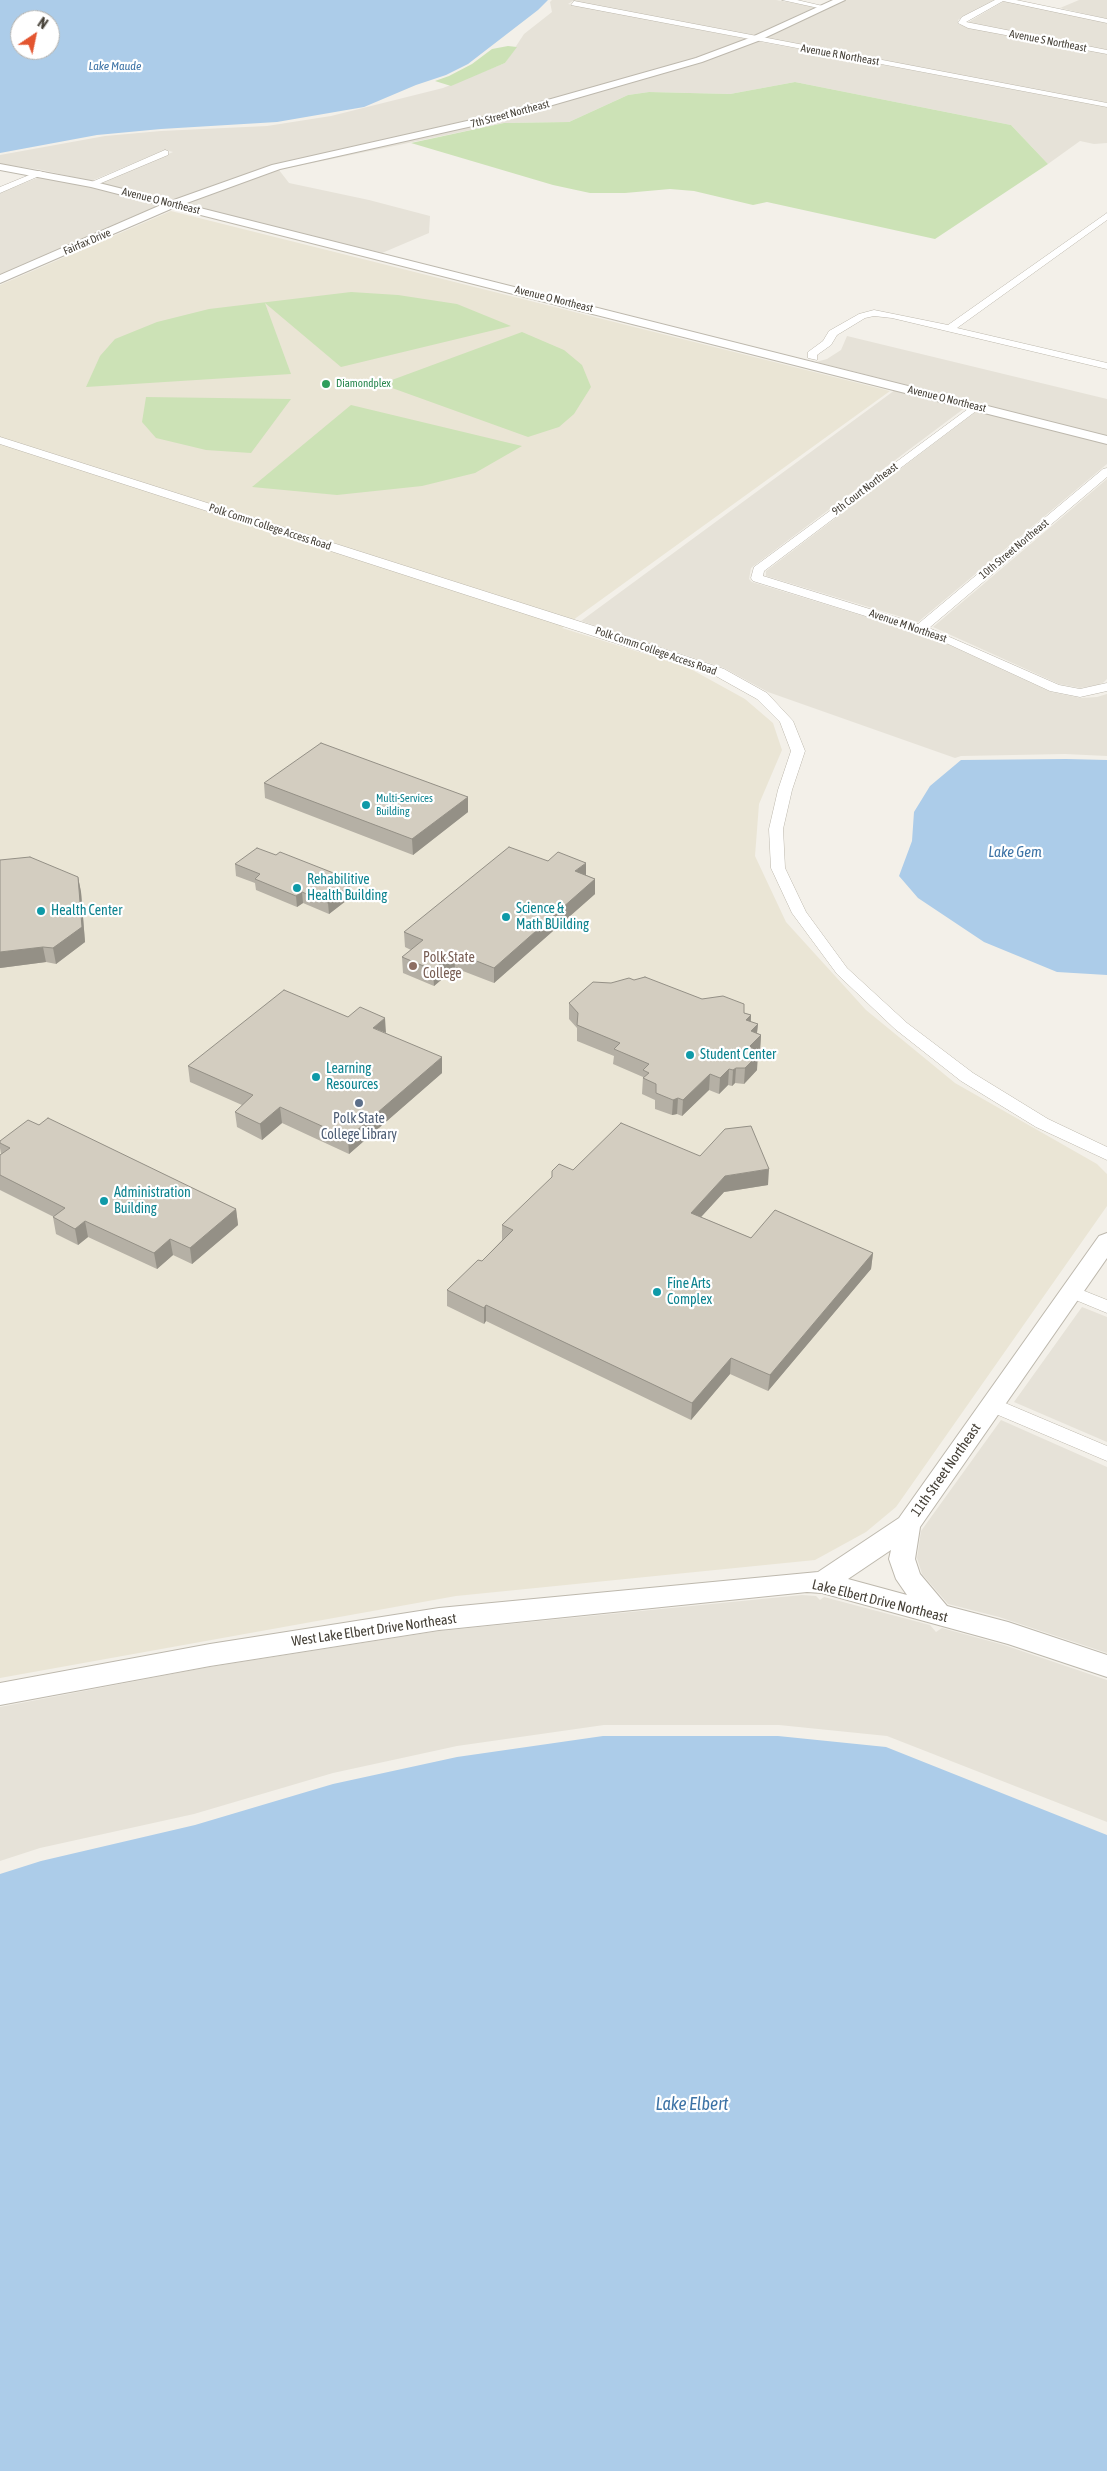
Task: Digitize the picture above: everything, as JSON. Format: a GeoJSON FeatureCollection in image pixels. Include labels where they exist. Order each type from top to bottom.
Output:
{"type":"FeatureCollection","features":[{"type":"Feature","properties":{"kind":"street"},"geometry":{"type":"LineString","coordinates":[[786,0],[823,7]]}},
{"type":"Feature","properties":{"kind":"street","name":"7th Street Northeast"},"geometry":{"type":"LineString","coordinates":[[173,204],[296,161],[518,113],[699,60],[755,39],[840,0]]}},
{"type":"Feature","properties":{"kind":"street","name":"Avenue S Northeast"},"geometry":{"type":"LineString","coordinates":[[1000,0],[962,21],[963,24],[1107,52]]}},
{"type":"Feature","properties":{"kind":"street"},"geometry":{"type":"LineString","coordinates":[[1006,0],[1107,20]]}},
{"type":"Feature","properties":{"kind":"street","name":"Avenue R Northeast"},"geometry":{"type":"LineString","coordinates":[[574,4],[1107,105]]}},
{"type":"Feature","properties":{"kind":"street"},"geometry":{"type":"LineString","coordinates":[[1054,8],[1065,4]]}},
{"type":"Feature","properties":{"kind":"street"},"geometry":{"type":"LineString","coordinates":[[91,184],[165,153]]}},
{"type":"Feature","properties":{"kind":"street","name":"Avenue O Northeast"},"geometry":{"type":"LineString","coordinates":[[0,166],[91,184],[810,361],[1107,440]]}},
{"type":"Feature","properties":{"kind":"street"},"geometry":{"type":"LineString","coordinates":[[0,190],[42,173]]}},
{"type":"Feature","properties":{"kind":"street","name":"Fairfax Drive"},"geometry":{"type":"LineString","coordinates":[[0,279],[173,204]]}},
{"type":"Feature","properties":{"kind":"street"},"geometry":{"type":"LineString","coordinates":[[949,329],[1107,216]]}},
{"type":"Feature","properties":{"kind":"street"},"geometry":{"type":"LineString","coordinates":[[810,361],[821,357],[835,348],[840,334],[839,331],[862,316],[874,314],[1096,360],[1107,366]]}},
{"type":"Feature","properties":{"kind":"street","name":"9th Court Northeast"},"geometry":{"type":"LineString","coordinates":[[757,575],[758,570],[976,406]]}},
{"type":"Feature","properties":{"kind":"street","name":"Polk Comm College Access Road"},"geometry":{"type":"LineString","coordinates":[[0,440],[621,639],[719,672],[762,696],[786,721],[798,751],[785,790],[776,829],[778,868],[799,913],[842,970],[901,1026],[967,1077],[1042,1123],[1107,1154]]}},
{"type":"Feature","properties":{"kind":"street","name":"10th Street Northeast"},"geometry":{"type":"LineString","coordinates":[[922,628],[1107,471]]}},
{"type":"Feature","properties":{"kind":"street","name":"Avenue M Northeast"},"geometry":{"type":"LineString","coordinates":[[757,575],[757,578],[922,628],[1055,688],[1087,693],[1107,688]]}},
{"type":"Feature","properties":{"kind":"street","name":"11th Street Northeast"},"geometry":{"type":"LineString","coordinates":[[822,1584],[908,1525],[1107,1241]]}},
{"type":"Feature","properties":{"kind":"street"},"geometry":{"type":"LineString","coordinates":[[1072,1292],[1107,1307]]}},
{"type":"Feature","properties":{"kind":"street"},"geometry":{"type":"LineString","coordinates":[[991,1404],[1107,1454]]}},
{"type":"Feature","properties":{"kind":"street"},"geometry":{"type":"LineString","coordinates":[[908,1525],[902,1559],[909,1579],[939,1615]]}},
{"type":"Feature","properties":{"kind":"street","name":"Lake Elbert Drive Northeast"},"geometry":{"type":"LineString","coordinates":[[751,1589],[806,1582],[822,1584],[1008,1633],[1107,1666]]}},
{"type":"Feature","properties":{"kind":"street","name":"West Lake Elbert Drive Northeast"},"geometry":{"type":"LineString","coordinates":[[0,1694],[210,1655],[439,1619],[751,1589]]}},
{"type":"Feature","properties":{"kind":"shaded area"},"geometry":{"type":"Polygon","coordinates":[[[552,0],[776,0],[816,7],[754,36],[573,1],[568,4],[748,39],[695,59],[548,102],[293,160],[174,202],[100,183],[173,152],[165,150],[91,181],[42,170],[0,164],[0,155],[105,136],[161,131],[267,126],[331,116],[443,88],[505,63],[524,34],[552,12],[550,2],[552,0]]]}},
{"type":"Feature","properties":{"kind":"shaded area"},"geometry":{"type":"Polygon","coordinates":[[[846,0],[995,0],[961,18],[958,20],[958,24],[1107,54],[1107,103],[762,38],[846,0]]]}},
{"type":"Feature","properties":{"kind":"shaded area"},"geometry":{"type":"Polygon","coordinates":[[[1079,0],[1107,0],[1107,19],[1060,8],[1079,0]]]}},
{"type":"Feature","properties":{"kind":"shaded area"},"geometry":{"type":"Polygon","coordinates":[[[1004,1],[1107,22],[1107,50],[967,23],[1004,1]]]}},
{"type":"Feature","properties":{"kind":"shaded area"},"geometry":{"type":"Polygon","coordinates":[[[756,41],[1107,107],[1107,143],[1094,144],[1080,141],[1048,164],[1011,125],[795,82],[730,94],[649,92],[628,95],[569,122],[504,123],[279,170],[289,183],[369,200],[430,216],[429,233],[382,253],[183,204],[279,169],[521,114],[703,61],[756,41]]]}},
{"type":"Feature","properties":{"kind":"shaded area"},"geometry":{"type":"Polygon","coordinates":[[[42,176],[164,205],[0,276],[0,193],[42,176]]]}},
{"type":"Feature","properties":{"kind":"shaded area","name":"Polk State College"},"geometry":{"type":"Polygon","coordinates":[[[171,211],[890,391],[562,628],[687,667],[745,699],[773,723],[782,750],[759,804],[755,856],[786,922],[866,1010],[955,1083],[1097,1164],[1107,1174],[1107,1206],[896,1507],[866,1532],[815,1560],[456,1596],[0,1678],[0,285],[171,211]]]}},
{"type":"Feature","properties":{"kind":"shaded area"},"geometry":{"type":"Polygon","coordinates":[[[847,336],[1107,399],[1107,436],[816,362],[827,359],[841,350],[847,336]]]}},
{"type":"Feature","properties":{"kind":"shaded area"},"geometry":{"type":"Polygon","coordinates":[[[895,390],[966,407],[751,568],[749,579],[752,582],[932,637],[1051,692],[1081,698],[1107,694],[1107,756],[1065,754],[961,756],[955,758],[768,692],[724,668],[581,621],[895,390]]]}},
{"type":"Feature","properties":{"kind":"shaded area"},"geometry":{"type":"Polygon","coordinates":[[[978,410],[1107,444],[1107,464],[918,622],[766,576],[766,571],[978,410]]]}},
{"type":"Feature","properties":{"kind":"shaded area"},"geometry":{"type":"Polygon","coordinates":[[[1107,479],[1107,679],[1104,682],[1080,688],[1059,684],[933,627],[1107,479]]]}},
{"type":"Feature","properties":{"kind":"shaded area"},"geometry":{"type":"Polygon","coordinates":[[[1082,1307],[1107,1317],[1107,1442],[1014,1402],[1082,1307]]]}},
{"type":"Feature","properties":{"kind":"shaded area"},"geometry":{"type":"Polygon","coordinates":[[[1001,1420],[1107,1467],[1107,1653],[999,1617],[948,1604],[922,1574],[917,1558],[921,1531],[1001,1420]]]}},
{"type":"Feature","properties":{"kind":"shaded area"},"geometry":{"type":"Polygon","coordinates":[[[802,1595],[816,1596],[820,1600],[824,1597],[930,1625],[936,1632],[942,1628],[1004,1645],[1107,1680],[1107,1822],[887,1736],[779,1725],[604,1725],[457,1746],[333,1773],[194,1814],[40,1848],[0,1861],[0,1707],[209,1667],[439,1631],[802,1595]]]}},
{"type":"Feature","properties":{"kind":"green space"},"geometry":{"type":"Polygon","coordinates":[[[508,46],[517,47],[505,63],[451,86],[435,81],[472,64],[492,49],[508,46]]]}},
{"type":"Feature","properties":{"kind":"green space"},"geometry":{"type":"Polygon","coordinates":[[[795,82],[1011,125],[1048,164],[935,239],[767,202],[753,205],[694,191],[670,189],[625,193],[590,193],[553,185],[411,143],[504,123],[569,122],[628,95],[649,92],[730,94],[795,82]]]}},
{"type":"Feature","properties":{"kind":"green space"},"geometry":{"type":"Polygon","coordinates":[[[351,292],[398,295],[457,304],[511,326],[341,367],[265,303],[291,374],[86,387],[100,356],[115,339],[157,322],[209,309],[351,292]]]}},
{"type":"Feature","properties":{"kind":"green space"},"geometry":{"type":"Polygon","coordinates":[[[522,332],[564,350],[582,365],[591,387],[574,414],[559,427],[528,437],[381,384],[522,332]]]}},
{"type":"Feature","properties":{"kind":"green space"},"geometry":{"type":"Polygon","coordinates":[[[146,397],[291,399],[251,453],[206,450],[156,438],[142,422],[146,397]]]}},
{"type":"Feature","properties":{"kind":"green space"},"geometry":{"type":"Polygon","coordinates":[[[351,405],[522,446],[475,473],[422,486],[337,495],[252,487],[351,405]]]}},
{"type":"Feature","properties":{"kind":"water","name":"Lake Maude"},"geometry":{"type":"Polygon","coordinates":[[[0,0],[548,0],[538,10],[468,64],[446,75],[416,85],[364,107],[277,122],[97,135],[0,153],[0,0]]]}},
{"type":"Feature","properties":{"kind":"water","name":"Lake Gem"},"geometry":{"type":"Polygon","coordinates":[[[961,760],[1107,760],[1107,975],[1057,972],[984,942],[918,898],[899,876],[912,841],[914,812],[930,786],[961,760]]]}},
{"type":"Feature","properties":{"kind":"water","name":"Lake Elbert"},"geometry":{"type":"Polygon","coordinates":[[[603,1736],[778,1736],[886,1747],[1107,1835],[1107,2471],[0,2471],[0,1874],[41,1861],[195,1825],[333,1784],[457,1757],[603,1736]]]}},
{"type":"Feature","properties":{"kind":"building","name":"Multi-Services Building"},"geometry":{"type":"Polygon","coordinates":[[[321,743],[468,797],[412,839],[264,783],[321,743]]]}},
{"type":"Feature","properties":{"kind":"building","name":"Science & Math BUilding"},"geometry":{"type":"Polygon","coordinates":[[[509,847],[548,861],[558,852],[586,863],[575,871],[595,879],[494,968],[454,952],[433,970],[402,957],[423,940],[404,932],[509,847]]]}},
{"type":"Feature","properties":{"kind":"building"},"geometry":{"type":"Polygon","coordinates":[[[257,848],[276,855],[280,852],[336,874],[332,877],[350,885],[328,903],[302,892],[296,896],[255,879],[260,874],[235,864],[257,848]]]}},
{"type":"Feature","properties":{"kind":"building","name":"Health Center"},"geometry":{"type":"Polygon","coordinates":[[[30,857],[78,877],[82,927],[53,948],[43,947],[0,952],[0,860],[30,857]]]}},
{"type":"Feature","properties":{"kind":"building","name":"Student Center"},"geometry":{"type":"Polygon","coordinates":[[[645,977],[702,999],[723,996],[744,1004],[744,1013],[751,1015],[746,1020],[758,1024],[751,1031],[761,1035],[750,1046],[758,1055],[745,1068],[729,1069],[720,1078],[710,1074],[683,1100],[678,1098],[673,1100],[656,1093],[656,1084],[643,1078],[649,1073],[643,1070],[649,1064],[614,1049],[620,1043],[577,1025],[578,1013],[569,1003],[593,982],[611,983],[629,978],[634,980],[645,977]]]}},
{"type":"Feature","properties":{"kind":"building","name":"Learning Resources"},"geometry":{"type":"Polygon","coordinates":[[[284,990],[348,1017],[360,1007],[385,1018],[373,1028],[442,1057],[348,1138],[280,1107],[260,1124],[235,1112],[253,1095],[188,1066],[284,990]]]}},
{"type":"Feature","properties":{"kind":"building","name":"Administration Building"},"geometry":{"type":"Polygon","coordinates":[[[48,1118],[236,1209],[190,1248],[170,1239],[154,1253],[85,1221],[75,1229],[53,1217],[65,1208],[0,1175],[0,1155],[10,1148],[0,1143],[0,1141],[28,1120],[39,1125],[48,1118]]]}},
{"type":"Feature","properties":{"kind":"building","name":"Fine Arts Complex"},"geometry":{"type":"Polygon","coordinates":[[[621,1123],[700,1156],[725,1129],[751,1126],[769,1169],[725,1176],[691,1213],[751,1238],[775,1210],[873,1253],[770,1375],[731,1358],[692,1403],[486,1305],[484,1308],[447,1290],[478,1260],[482,1261],[513,1230],[502,1225],[552,1177],[552,1171],[559,1164],[573,1170],[621,1123]]]}},
{"type":"Feature","properties":{"kind":"place","name":"Diamondplex"},"geometry":{"type":"Point","coordinates":[326,384]}},
{"type":"Feature","properties":{"kind":"place","name":"Multi-Services Building"},"geometry":{"type":"Point","coordinates":[366,805]}},
{"type":"Feature","properties":{"kind":"place","name":"Rehabilitive Health Building"},"geometry":{"type":"Point","coordinates":[297,888]}},
{"type":"Feature","properties":{"kind":"place","name":"Health Center"},"geometry":{"type":"Point","coordinates":[41,911]}},
{"type":"Feature","properties":{"kind":"place","name":"Science & Math BUilding"},"geometry":{"type":"Point","coordinates":[506,917]}},
{"type":"Feature","properties":{"kind":"place","name":"Polk State College"},"geometry":{"type":"Point","coordinates":[413,966]}},
{"type":"Feature","properties":{"kind":"place","name":"Student Center"},"geometry":{"type":"Point","coordinates":[690,1055]}},
{"type":"Feature","properties":{"kind":"place","name":"Learning Resources"},"geometry":{"type":"Point","coordinates":[316,1077]}},
{"type":"Feature","properties":{"kind":"place","name":"Polk State College Library"},"geometry":{"type":"Point","coordinates":[359,1103]}},
{"type":"Feature","properties":{"kind":"place","name":"Administration Building"},"geometry":{"type":"Point","coordinates":[104,1201]}},
{"type":"Feature","properties":{"kind":"place","name":"Fine Arts Complex"},"geometry":{"type":"Point","coordinates":[657,1292]}}]}
